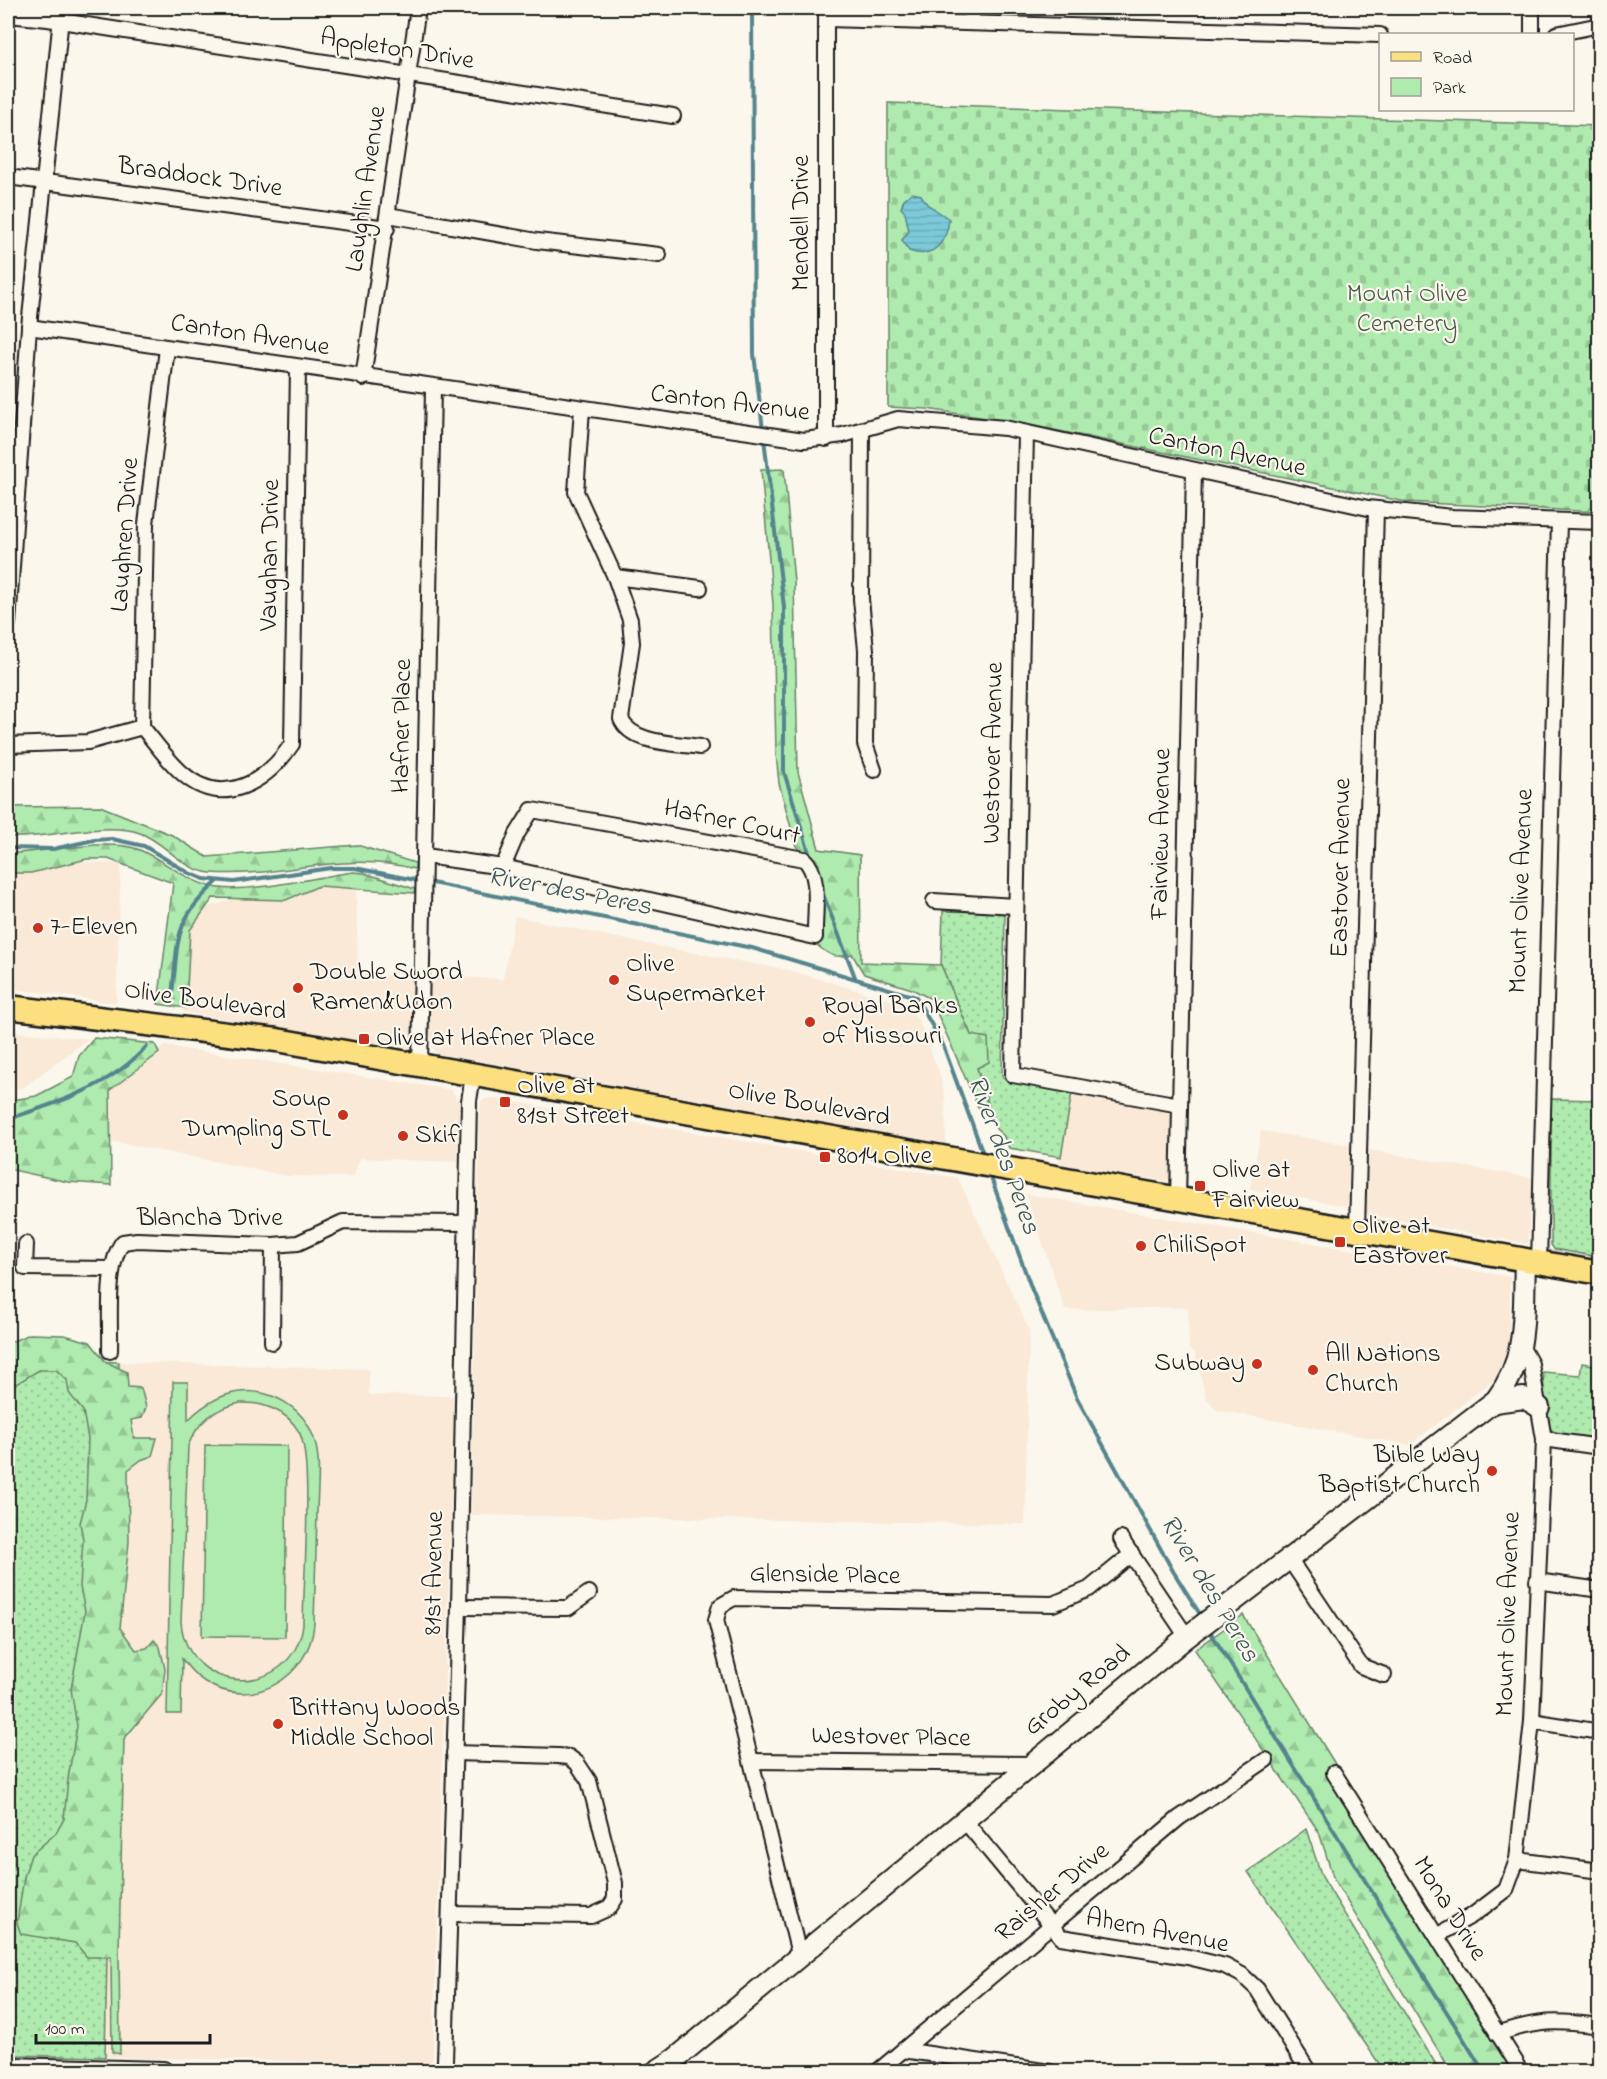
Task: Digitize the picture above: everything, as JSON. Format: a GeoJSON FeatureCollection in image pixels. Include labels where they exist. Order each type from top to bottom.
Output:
{"type":"FeatureCollection","features":[{"type":"Feature","properties":{"kind":"main road","name":"Olive Boulevard"},"geometry":{"type":"LineString","coordinates":[[8,1007],[267,1038],[1599,1273]]}},
{"type":"Feature","properties":{"kind":"street","name":"Laughlin Avenue"},"geometry":{"type":"LineString","coordinates":[[363,378],[418,8]]}},
{"type":"Feature","properties":{"kind":"street"},"geometry":{"type":"LineString","coordinates":[[972,8],[972,23]]}},
{"type":"Feature","properties":{"kind":"street"},"geometry":{"type":"LineString","coordinates":[[1532,8],[1532,33]]}},
{"type":"Feature","properties":{"kind":"street"},"geometry":{"type":"LineString","coordinates":[[826,14],[972,23],[1379,35]]}},
{"type":"Feature","properties":{"kind":"street","name":"Mendell Drive"},"geometry":{"type":"LineString","coordinates":[[826,14],[826,439]]}},
{"type":"Feature","properties":{"kind":"street","name":"Appleton Drive"},"geometry":{"type":"LineString","coordinates":[[8,15],[61,15],[408,75],[673,116]]}},
{"type":"Feature","properties":{"kind":"street"},"geometry":{"type":"LineString","coordinates":[[8,623],[29,327],[61,15]]}},
{"type":"Feature","properties":{"kind":"street"},"geometry":{"type":"LineString","coordinates":[[1561,33],[1599,25]]}},
{"type":"Feature","properties":{"kind":"street","name":"Braddock Drive"},"geometry":{"type":"LineString","coordinates":[[8,177],[659,255]]}},
{"type":"Feature","properties":{"kind":"street","name":"Canton Avenue"},"geometry":{"type":"LineString","coordinates":[[29,327],[363,378],[783,437],[826,439],[898,419],[994,427],[1376,509],[1452,517],[1599,522]]}},
{"type":"Feature","properties":{"kind":"street","name":"Laughren Drive"},"geometry":{"type":"LineString","coordinates":[[142,727],[146,524],[167,348]]}},
{"type":"Feature","properties":{"kind":"street","name":"Vaughan Drive"},"geometry":{"type":"LineString","coordinates":[[142,727],[186,776],[206,786],[226,789],[243,787],[258,780],[282,759],[292,744],[298,368]]}},
{"type":"Feature","properties":{"kind":"street","name":"Hafner Place"},"geometry":{"type":"LineString","coordinates":[[420,1066],[433,388]]}},
{"type":"Feature","properties":{"kind":"street"},"geometry":{"type":"LineString","coordinates":[[582,409],[575,479],[576,492],[615,578],[630,621],[632,643],[619,731],[700,747]]}},
{"type":"Feature","properties":{"kind":"street"},"geometry":{"type":"LineString","coordinates":[[862,430],[861,599],[866,650],[865,744],[874,770]]}},
{"type":"Feature","properties":{"kind":"street","name":"Westover Avenue"},"geometry":{"type":"LineString","coordinates":[[1026,433],[1013,1075],[1180,1105]]}},
{"type":"Feature","properties":{"kind":"street","name":"Fairview Avenue"},"geometry":{"type":"LineString","coordinates":[[1178,1198],[1194,470]]}},
{"type":"Feature","properties":{"kind":"street","name":"Eastover Avenue"},"geometry":{"type":"LineString","coordinates":[[1357,1230],[1376,509]]}},
{"type":"Feature","properties":{"kind":"street","name":"Mount Olive Avenue"},"geometry":{"type":"LineString","coordinates":[[1438,1935],[1473,1915],[1506,1890],[1517,1860],[1532,1721],[1544,1439],[1531,1364],[1521,1346],[1532,1261],[1559,521]]}},
{"type":"Feature","properties":{"kind":"street"},"geometry":{"type":"LineString","coordinates":[[615,578],[700,588]]}},
{"type":"Feature","properties":{"kind":"street"},"geometry":{"type":"LineString","coordinates":[[8,745],[88,742],[142,727]]}},
{"type":"Feature","properties":{"kind":"street","name":"Hafner Court"},"geometry":{"type":"LineString","coordinates":[[425,860],[503,867],[815,937],[815,880],[810,864],[804,859],[532,810],[517,834],[503,867]]}},
{"type":"Feature","properties":{"kind":"street"},"geometry":{"type":"LineString","coordinates":[[934,901],[1015,906]]}},
{"type":"Feature","properties":{"kind":"street","name":"81st Avenue"},"geometry":{"type":"LineString","coordinates":[[443,2072],[459,1607],[469,1101],[473,1075]]}},
{"type":"Feature","properties":{"kind":"street","name":"Blancha Drive"},"geometry":{"type":"LineString","coordinates":[[112,1269],[115,1251],[123,1242],[130,1241],[273,1245],[298,1243],[343,1222],[466,1223]]}},
{"type":"Feature","properties":{"kind":"street"},"geometry":{"type":"LineString","coordinates":[[26,1244],[25,1268],[112,1269],[110,1352]]}},
{"type":"Feature","properties":{"kind":"street"},"geometry":{"type":"LineString","coordinates":[[272,1342],[273,1245]]}},
{"type":"Feature","properties":{"kind":"street","name":"Groby Road"},"geometry":{"type":"LineString","coordinates":[[655,2072],[675,2059],[799,1954],[1191,1634],[1494,1402],[1508,1384],[1517,1365],[1521,1346]]}},
{"type":"Feature","properties":{"kind":"street"},"geometry":{"type":"LineString","coordinates":[[1494,1402],[1524,1398],[1539,1407]]}},
{"type":"Feature","properties":{"kind":"street"},"geometry":{"type":"LineString","coordinates":[[1544,1439],[1599,1447]]}},
{"type":"Feature","properties":{"kind":"street"},"geometry":{"type":"LineString","coordinates":[[1121,1539],[1191,1634]]}},
{"type":"Feature","properties":{"kind":"street","name":"Glenside Place"},"geometry":{"type":"LineString","coordinates":[[799,1954],[716,1620],[715,1601],[734,1598],[1053,1604],[1089,1589],[1132,1554]]}},
{"type":"Feature","properties":{"kind":"street"},"geometry":{"type":"LineString","coordinates":[[1290,1560],[1361,1666],[1384,1675]]}},
{"type":"Feature","properties":{"kind":"street"},"geometry":{"type":"LineString","coordinates":[[1537,1581],[1599,1590]]}},
{"type":"Feature","properties":{"kind":"street"},"geometry":{"type":"LineString","coordinates":[[459,1607],[568,1608],[589,1593]]}},
{"type":"Feature","properties":{"kind":"street"},"geometry":{"type":"LineString","coordinates":[[1532,1721],[1599,1732]]}},
{"type":"Feature","properties":{"kind":"street"},"geometry":{"type":"LineString","coordinates":[[450,1914],[591,1916],[609,1908],[616,1891],[589,1781],[577,1763],[568,1757],[558,1756],[454,1753]]}},
{"type":"Feature","properties":{"kind":"street","name":"Raisher Drive"},"geometry":{"type":"LineString","coordinates":[[877,2072],[1179,1818],[1266,1760]]}},
{"type":"Feature","properties":{"kind":"street","name":"Westover Place"},"geometry":{"type":"LineString","coordinates":[[751,1761],[1031,1764]]}},
{"type":"Feature","properties":{"kind":"street","name":"Mona Drive"},"geometry":{"type":"LineString","coordinates":[[1334,1773],[1438,1935],[1522,2072]]}},
{"type":"Feature","properties":{"kind":"street","name":"Ahern Avenue"},"geometry":{"type":"LineString","coordinates":[[964,1820],[1051,1928],[1061,1937],[1198,1959],[1233,1970],[1257,1989],[1266,2000],[1309,2072]]}},
{"type":"Feature","properties":{"kind":"street"},"geometry":{"type":"LineString","coordinates":[[1517,1860],[1599,1871]]}},
{"type":"Feature","properties":{"kind":"street"},"geometry":{"type":"LineString","coordinates":[[1497,2034],[1530,2023],[1557,2020],[1599,2026]]}},
{"type":"Feature","properties":{"kind":"street"},"geometry":{"type":"LineString","coordinates":[[903,2050],[1050,2072]]}},
{"type":"Feature","properties":{"kind":"street"},"geometry":{"type":"LineString","coordinates":[[8,2068],[164,2072]]}},
{"type":"Feature","properties":{"kind":"shaded area"},"geometry":{"type":"Polygon","coordinates":[[[8,858],[121,864],[116,1003],[8,988],[8,858]]]}},
{"type":"Feature","properties":{"kind":"shaded area"},"geometry":{"type":"Polygon","coordinates":[[[356,882],[358,975],[413,976],[410,1049],[183,1012],[187,930],[203,909],[231,900],[356,882]]]}},
{"type":"Feature","properties":{"kind":"shaded area"},"geometry":{"type":"Polygon","coordinates":[[[515,916],[641,943],[788,970],[904,1004],[918,1019],[939,1072],[945,1097],[946,1144],[435,1053],[429,1031],[429,976],[503,979],[515,916]]]}},
{"type":"Feature","properties":{"kind":"shaded area"},"geometry":{"type":"Polygon","coordinates":[[[8,1031],[88,1039],[24,1087],[8,1090],[8,1031]]]}},
{"type":"Feature","properties":{"kind":"shaded area"},"geometry":{"type":"Polygon","coordinates":[[[165,1046],[451,1090],[459,1102],[458,1162],[360,1158],[353,1177],[288,1176],[106,1140],[109,1091],[165,1046]]]}},
{"type":"Feature","properties":{"kind":"shaded area"},"geometry":{"type":"Polygon","coordinates":[[[1072,1092],[1169,1109],[1173,1112],[1171,1174],[1168,1181],[1059,1165],[1072,1092]]]}},
{"type":"Feature","properties":{"kind":"shaded area"},"geometry":{"type":"Polygon","coordinates":[[[491,1098],[958,1178],[1029,1330],[1025,1524],[471,1515],[480,1105],[482,1100],[491,1098]]]}},
{"type":"Feature","properties":{"kind":"shaded area"},"geometry":{"type":"Polygon","coordinates":[[[1261,1131],[1350,1145],[1347,1206],[1250,1189],[1261,1131]]]}},
{"type":"Feature","properties":{"kind":"shaded area"},"geometry":{"type":"Polygon","coordinates":[[[1368,1150],[1532,1178],[1528,1244],[1366,1214],[1368,1150]]]}},
{"type":"Feature","properties":{"kind":"shaded area"},"geometry":{"type":"Polygon","coordinates":[[[1026,1194],[1510,1277],[1509,1343],[1497,1377],[1410,1445],[1217,1410],[1206,1398],[1195,1353],[1189,1349],[1188,1307],[1065,1310],[1026,1194]]]}},
{"type":"Feature","properties":{"kind":"shaded area","name":"Brittany Woods Middle School"},"geometry":{"type":"Polygon","coordinates":[[[119,1362],[369,1369],[369,1395],[454,1396],[431,2062],[424,2064],[105,2057],[119,1362]]]}},
{"type":"Feature","properties":{"kind":"green space","name":"Mount Olive Cemetery"},"geometry":{"type":"Polygon","coordinates":[[[888,103],[1599,126],[1599,512],[1406,502],[1025,424],[927,409],[888,407],[888,103]]]}},
{"type":"Feature","properties":{"kind":"green space"},"geometry":{"type":"Polygon","coordinates":[[[784,469],[794,582],[798,772],[819,849],[860,855],[861,962],[941,965],[971,1035],[988,1038],[989,1062],[977,1068],[987,1103],[978,1107],[931,999],[912,989],[864,974],[852,954],[834,956],[818,946],[822,905],[808,858],[796,846],[779,783],[776,754],[773,604],[761,470],[784,469]]]}},
{"type":"Feature","properties":{"kind":"green space"},"geometry":{"type":"Polygon","coordinates":[[[100,806],[172,835],[207,857],[357,845],[415,863],[415,869],[362,862],[263,872],[211,873],[183,862],[149,837],[126,830],[93,830],[8,837],[9,807],[100,806]]]}},
{"type":"Feature","properties":{"kind":"green space"},"geometry":{"type":"Polygon","coordinates":[[[95,845],[135,848],[198,882],[219,888],[267,886],[353,872],[364,873],[415,889],[414,893],[319,886],[286,900],[213,898],[190,930],[186,1008],[158,1004],[173,883],[108,859],[87,859],[31,873],[8,873],[8,854],[95,845]]]}},
{"type":"Feature","properties":{"kind":"green space"},"geometry":{"type":"Polygon","coordinates":[[[943,911],[1005,914],[1002,1076],[1009,1082],[1072,1092],[1061,1157],[1009,1148],[1003,1135],[996,1129],[977,1068],[971,1035],[941,965],[943,911]]]}},
{"type":"Feature","properties":{"kind":"green space"},"geometry":{"type":"Polygon","coordinates":[[[94,1038],[155,1044],[159,1053],[110,1090],[111,1185],[68,1182],[8,1169],[8,1101],[36,1096],[73,1077],[79,1056],[94,1038]]]}},
{"type":"Feature","properties":{"kind":"green space"},"geometry":{"type":"Polygon","coordinates":[[[1551,1099],[1599,1100],[1599,1257],[1554,1249],[1551,1245],[1551,1099]]]}},
{"type":"Feature","properties":{"kind":"green space"},"geometry":{"type":"Polygon","coordinates":[[[30,1334],[64,1335],[90,1342],[106,1362],[127,1372],[128,1387],[141,1388],[146,1407],[142,1418],[131,1420],[134,1438],[157,1438],[152,1456],[141,1460],[128,1470],[129,1542],[120,1628],[136,1650],[147,1648],[154,1640],[160,1647],[165,1669],[162,1694],[124,1739],[119,1947],[120,2054],[112,2052],[111,1957],[87,1957],[75,1943],[21,1934],[17,1923],[24,1877],[31,1855],[56,1833],[64,1819],[77,1726],[71,1689],[85,1611],[80,1587],[83,1539],[80,1523],[86,1500],[88,1439],[83,1411],[69,1393],[67,1380],[56,1370],[39,1370],[8,1389],[8,1343],[30,1334]]]}},
{"type":"Feature","properties":{"kind":"green space"},"geometry":{"type":"Polygon","coordinates":[[[8,1360],[119,1362],[105,2057],[8,2055],[8,1360]]]}},
{"type":"Feature","properties":{"kind":"green space"},"geometry":{"type":"Polygon","coordinates":[[[1582,1363],[1599,1366],[1599,1439],[1557,1434],[1546,1425],[1543,1372],[1580,1375],[1582,1363]]]}},
{"type":"Feature","properties":{"kind":"green space"},"geometry":{"type":"Polygon","coordinates":[[[173,1382],[188,1382],[188,1420],[204,1406],[231,1394],[251,1392],[270,1395],[291,1406],[302,1417],[311,1431],[317,1451],[314,1624],[310,1643],[302,1660],[290,1674],[276,1684],[259,1691],[241,1693],[223,1690],[205,1682],[182,1659],[181,1714],[167,1714],[173,1382]],[[240,1403],[222,1409],[208,1417],[192,1437],[188,1446],[181,1622],[188,1647],[201,1665],[220,1676],[240,1680],[261,1677],[280,1667],[295,1649],[303,1625],[307,1524],[306,1468],[299,1432],[282,1413],[266,1406],[240,1403]]]}},
{"type":"Feature","properties":{"kind":"green space"},"geometry":{"type":"Polygon","coordinates":[[[205,1445],[287,1446],[285,1637],[202,1636],[205,1445]]]}},
{"type":"Feature","properties":{"kind":"green space"},"geometry":{"type":"Polygon","coordinates":[[[1243,1615],[1335,1764],[1327,1772],[1516,2071],[1451,2071],[1334,1880],[1319,1832],[1195,1650],[1243,1615]]]}},
{"type":"Feature","properties":{"kind":"green space"},"geometry":{"type":"Polygon","coordinates":[[[1306,1829],[1322,1877],[1440,2071],[1384,2071],[1248,1872],[1306,1829]]]}},
{"type":"Feature","properties":{"kind":"water"},"geometry":{"type":"Polygon","coordinates":[[[912,193],[921,195],[927,204],[949,219],[942,242],[932,251],[925,253],[909,251],[902,240],[909,231],[905,212],[901,208],[904,199],[912,193]]]}},
{"type":"Feature","properties":{"kind":"waterway"},"geometry":{"type":"LineString","coordinates":[[752,8],[754,354],[784,607],[784,772],[811,859]]}},
{"type":"Feature","properties":{"kind":"waterway","name":"River des Peres"},"geometry":{"type":"LineString","coordinates":[[8,848],[53,849],[94,840],[112,839],[144,846],[189,873],[204,879],[234,882],[331,868],[355,868],[420,881]]}},
{"type":"Feature","properties":{"kind":"waterway"},"geometry":{"type":"LineString","coordinates":[[171,1001],[177,949],[184,923],[202,896],[218,881]]}},
{"type":"Feature","properties":{"kind":"waterway","name":"River des Peres"},"geometry":{"type":"LineString","coordinates":[[427,882],[752,948],[916,997],[943,1045],[984,1156]]}},
{"type":"Feature","properties":{"kind":"waterway"},"geometry":{"type":"LineString","coordinates":[[821,889],[855,977]]}},
{"type":"Feature","properties":{"kind":"waterway"},"geometry":{"type":"LineString","coordinates":[[8,1119],[64,1100],[100,1083],[117,1072],[147,1046]]}},
{"type":"Feature","properties":{"kind":"waterway","name":"River des Peres"},"geometry":{"type":"LineString","coordinates":[[990,1175],[1032,1290],[1077,1398],[1173,1571],[1203,1619]]}},
{"type":"Feature","properties":{"kind":"waterway","name":"River des Peres"},"geometry":{"type":"LineString","coordinates":[[1208,1628],[1484,2072]]}},
{"type":"Feature","properties":{"kind":"place","name":"7-Eleven"},"geometry":{"type":"Point","coordinates":[38,928]}},
{"type":"Feature","properties":{"kind":"place","name":"Olive Supermarket"},"geometry":{"type":"Point","coordinates":[614,980]}},
{"type":"Feature","properties":{"kind":"place","name":"Double Sword Ramen&Udon"},"geometry":{"type":"Point","coordinates":[298,988]}},
{"type":"Feature","properties":{"kind":"place","name":"Royal Banks of Missouri"},"geometry":{"type":"Point","coordinates":[810,1022]}},
{"type":"Feature","properties":{"kind":"place","name":"Olive at Hafner Place"},"geometry":{"type":"Point","coordinates":[364,1039]}},
{"type":"Feature","properties":{"kind":"place","name":"Olive at 81st Street"},"geometry":{"type":"Point","coordinates":[505,1102]}},
{"type":"Feature","properties":{"kind":"place","name":"Soup Dumpling STL"},"geometry":{"type":"Point","coordinates":[343,1115]}},
{"type":"Feature","properties":{"kind":"place","name":"Skif"},"geometry":{"type":"Point","coordinates":[403,1136]}},
{"type":"Feature","properties":{"kind":"place","name":"8014 Olive"},"geometry":{"type":"Point","coordinates":[825,1157]}},
{"type":"Feature","properties":{"kind":"place","name":"Olive at Fairview"},"geometry":{"type":"Point","coordinates":[1200,1186]}},
{"type":"Feature","properties":{"kind":"place","name":"Olive at Eastover"},"geometry":{"type":"Point","coordinates":[1340,1242]}},
{"type":"Feature","properties":{"kind":"place","name":"ChiliSpot"},"geometry":{"type":"Point","coordinates":[1141,1246]}},
{"type":"Feature","properties":{"kind":"place","name":"Subway"},"geometry":{"type":"Point","coordinates":[1257,1364]}},
{"type":"Feature","properties":{"kind":"place","name":"All Nations Church"},"geometry":{"type":"Point","coordinates":[1313,1370]}},
{"type":"Feature","properties":{"kind":"place","name":"Bible Way Baptist Church"},"geometry":{"type":"Point","coordinates":[1492,1471]}},
{"type":"Feature","properties":{"kind":"place","name":"Brittany Woods Middle School"},"geometry":{"type":"Point","coordinates":[278,1724]}}]}
